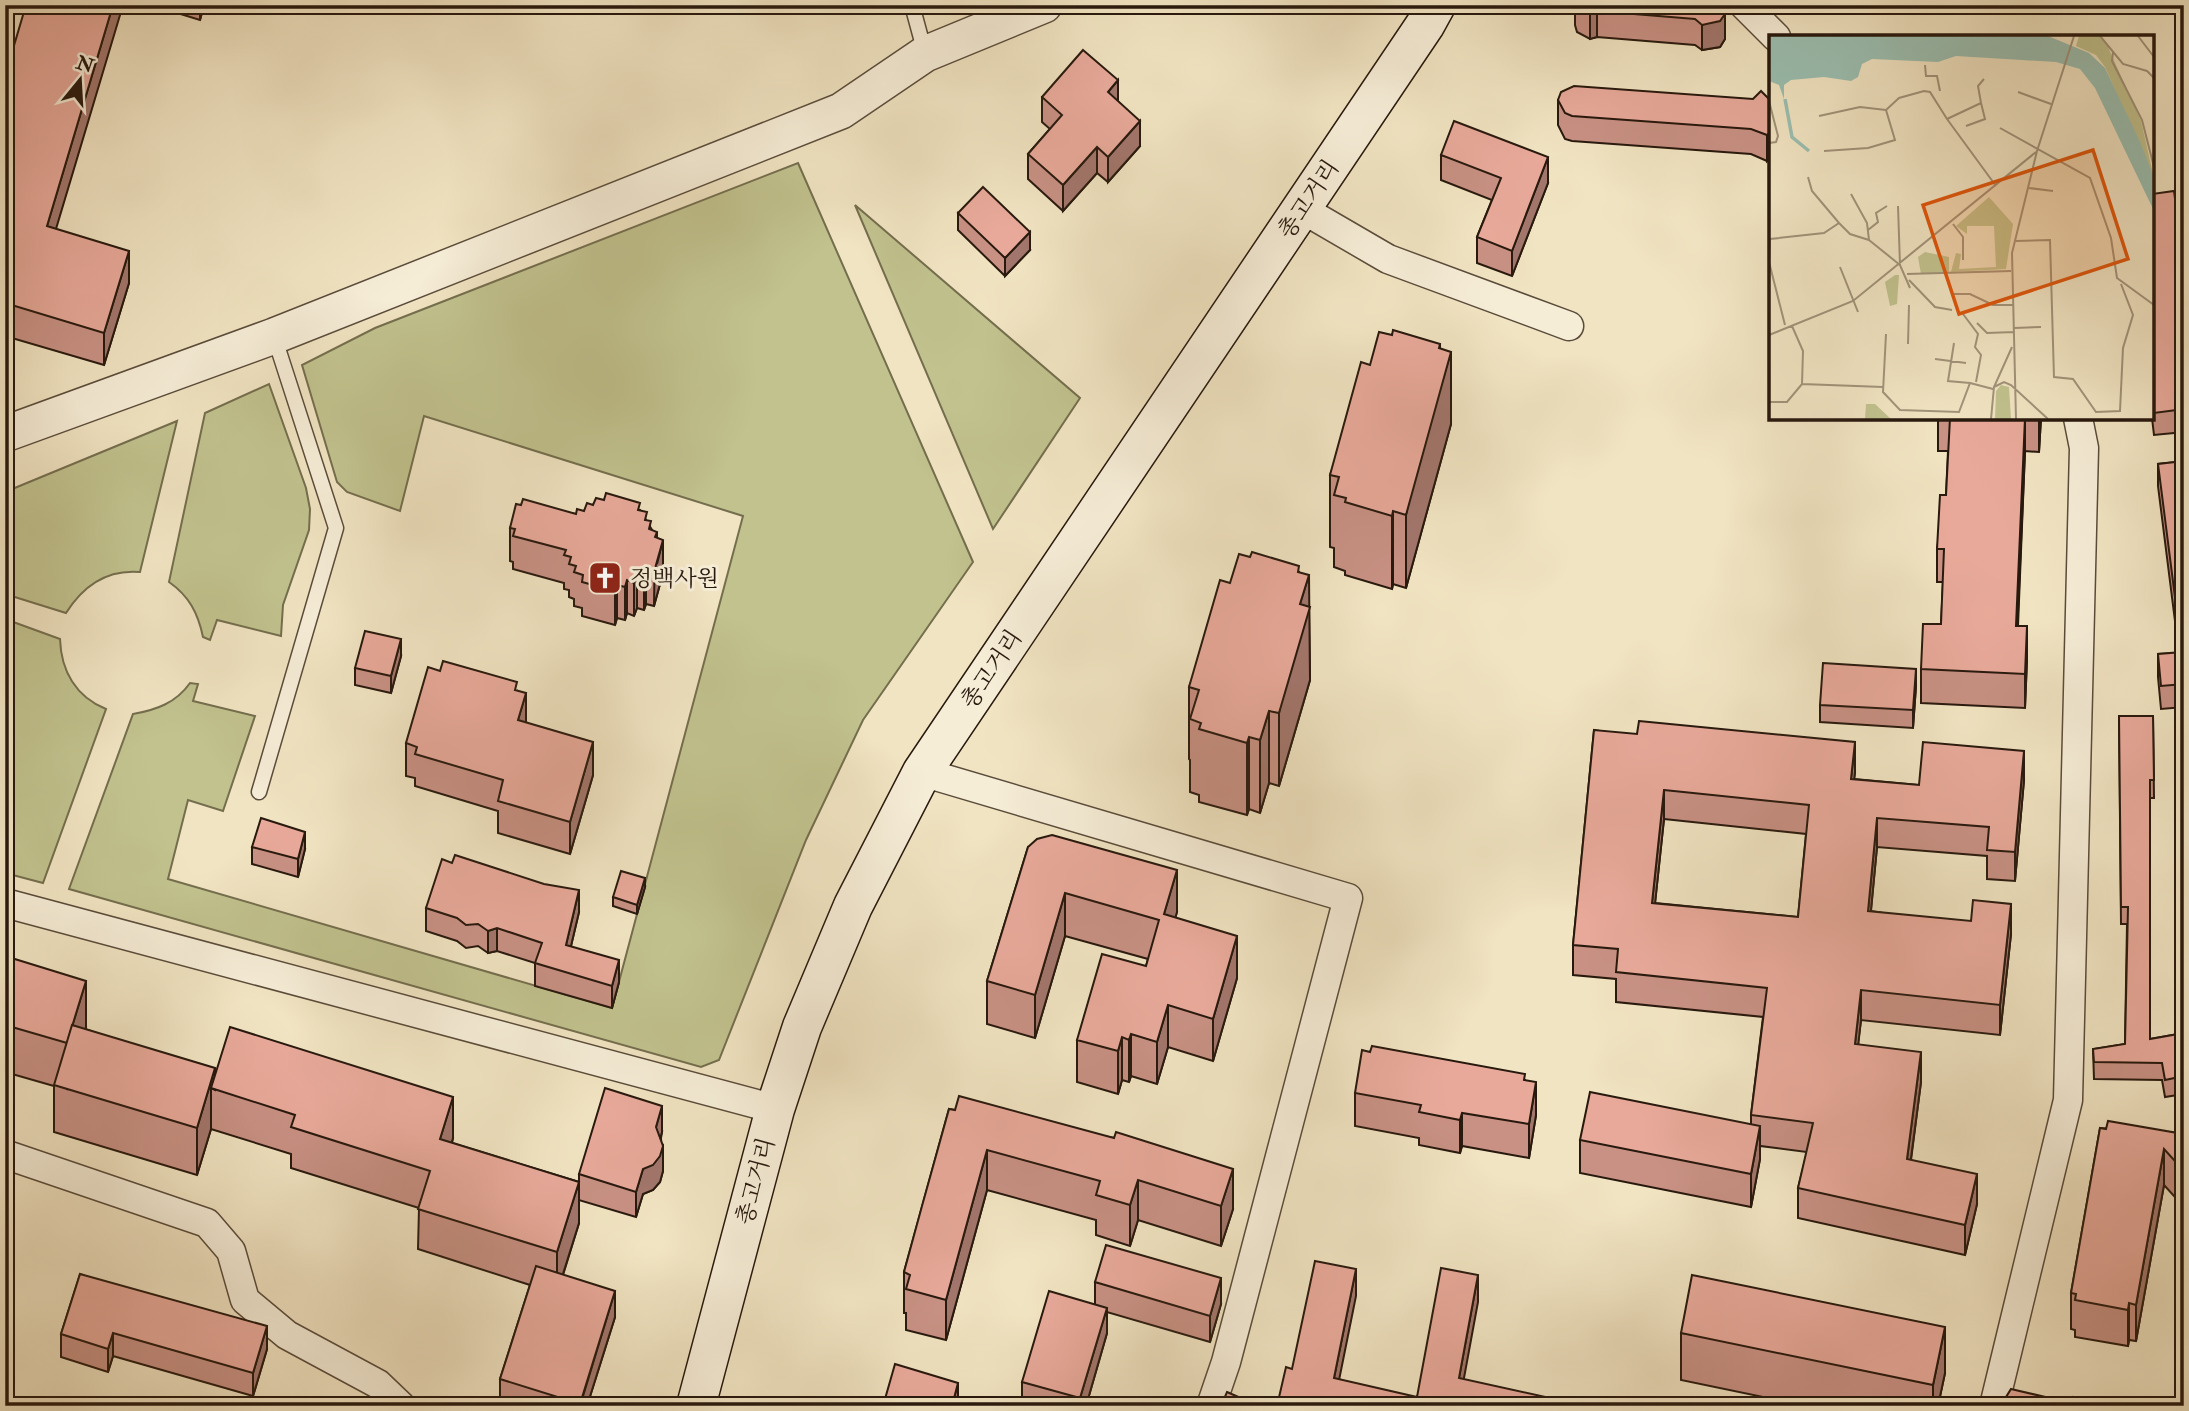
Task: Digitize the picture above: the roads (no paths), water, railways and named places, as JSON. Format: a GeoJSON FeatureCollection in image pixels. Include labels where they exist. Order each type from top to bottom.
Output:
{"type":"FeatureCollection","features":[{"type":"Feature","properties":{"kind":"main road","name":"총고거리"},"geometry":{"type":"LineString","coordinates":[[696,1406],[775,1109],[802,1027],[853,905],[922,772],[1302,209],[1436,5]]}},
{"type":"Feature","properties":{"kind":"street"},"geometry":{"type":"LineString","coordinates":[[5,433],[274,336],[841,111],[925,54],[1044,5]]}},
{"type":"Feature","properties":{"kind":"street"},"geometry":{"type":"LineString","coordinates":[[1744,5],[1774,35]]}},
{"type":"Feature","properties":{"kind":"street"},"geometry":{"type":"LineString","coordinates":[[1302,209],[1388,259],[1569,327]]}},
{"type":"Feature","properties":{"kind":"street"},"geometry":{"type":"LineString","coordinates":[[1994,1406],[2068,1100],[2084,449],[2078,420]]}},
{"type":"Feature","properties":{"kind":"street"},"geometry":{"type":"LineString","coordinates":[[922,772],[1348,898],[1229,1349],[1211,1406]]}},
{"type":"Feature","properties":{"kind":"street"},"geometry":{"type":"LineString","coordinates":[[5,903],[775,1109]]}},
{"type":"Feature","properties":{"kind":"street"},"geometry":{"type":"LineString","coordinates":[[10,1156],[207,1223],[231,1251],[246,1300],[287,1335],[378,1384],[401,1406]]}},
{"type":"Feature","properties":{"kind":"lane"},"geometry":{"type":"LineString","coordinates":[[912,5],[925,54]]}},
{"type":"Feature","properties":{"kind":"lane"},"geometry":{"type":"LineString","coordinates":[[259,792],[336,528],[274,336]]}},
{"type":"Feature","properties":{"kind":"place","name":"정백사원"},"geometry":{"type":"Point","coordinates":[605,578]}}]}
